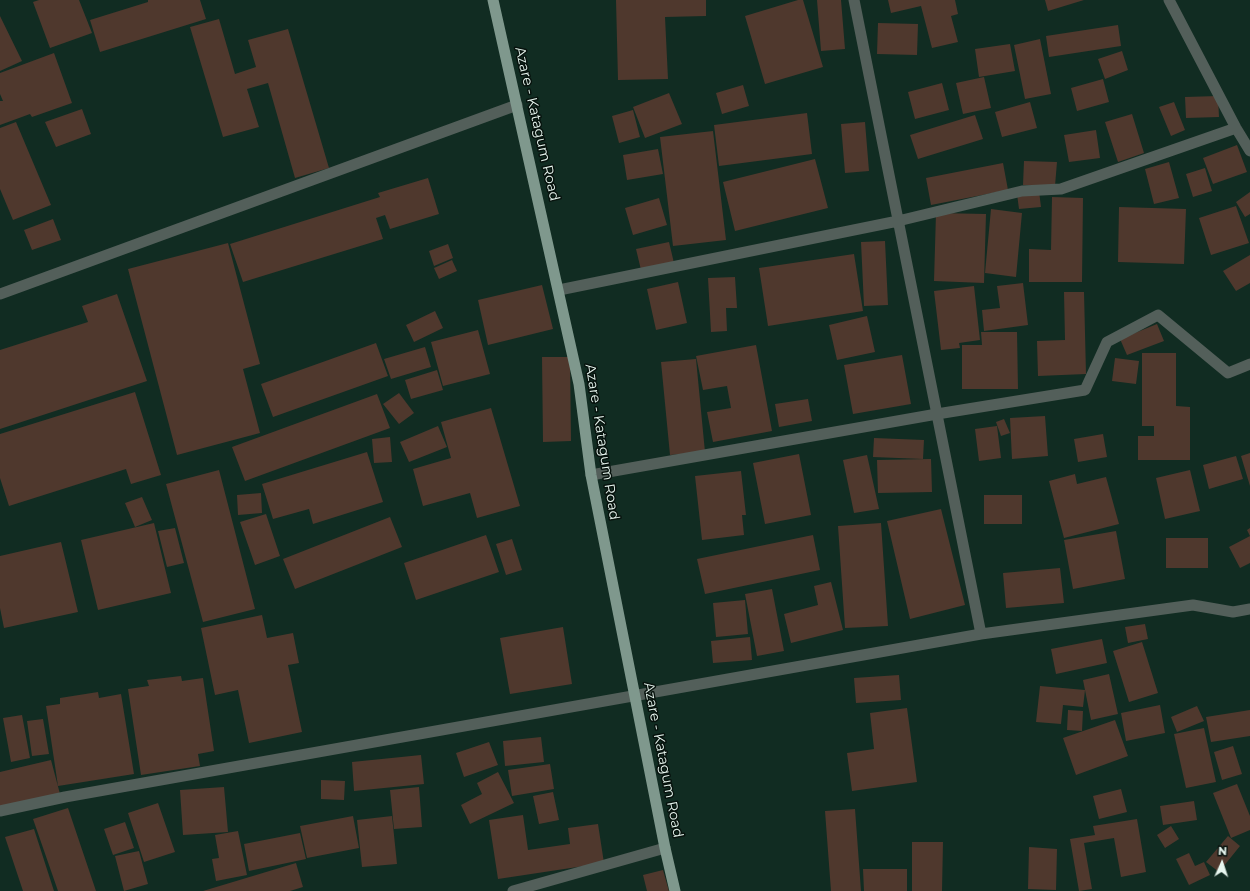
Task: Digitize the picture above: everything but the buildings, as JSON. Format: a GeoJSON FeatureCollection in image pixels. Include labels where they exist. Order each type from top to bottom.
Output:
{"type":"FeatureCollection","features":[{"type":"Feature","properties":{"kind":"main road","name":"Azare - Katagum Road"},"geometry":{"type":"LineString","coordinates":[[493,0],[559,290],[578,384],[591,475],[634,696],[675,891]]}},
{"type":"Feature","properties":{"kind":"street"},"geometry":{"type":"LineString","coordinates":[[854,0],[981,634]]}},
{"type":"Feature","properties":{"kind":"street"},"geometry":{"type":"LineString","coordinates":[[1169,0],[1236,128],[1250,151]]}},
{"type":"Feature","properties":{"kind":"street"},"geometry":{"type":"LineString","coordinates":[[0,294],[517,105]]}},
{"type":"Feature","properties":{"kind":"street"},"geometry":{"type":"LineString","coordinates":[[559,290],[898,221],[1022,191],[1062,189],[1236,128]]}},
{"type":"Feature","properties":{"kind":"street"},"geometry":{"type":"LineString","coordinates":[[591,475],[938,414],[1085,390],[1107,342],[1158,315],[1228,373],[1250,364]]}},
{"type":"Feature","properties":{"kind":"street"},"geometry":{"type":"LineString","coordinates":[[0,811],[65,797],[981,634],[1193,605],[1233,612],[1250,608]]}},
{"type":"Feature","properties":{"kind":"street"},"geometry":{"type":"LineString","coordinates":[[513,891],[665,848]]}}]}
